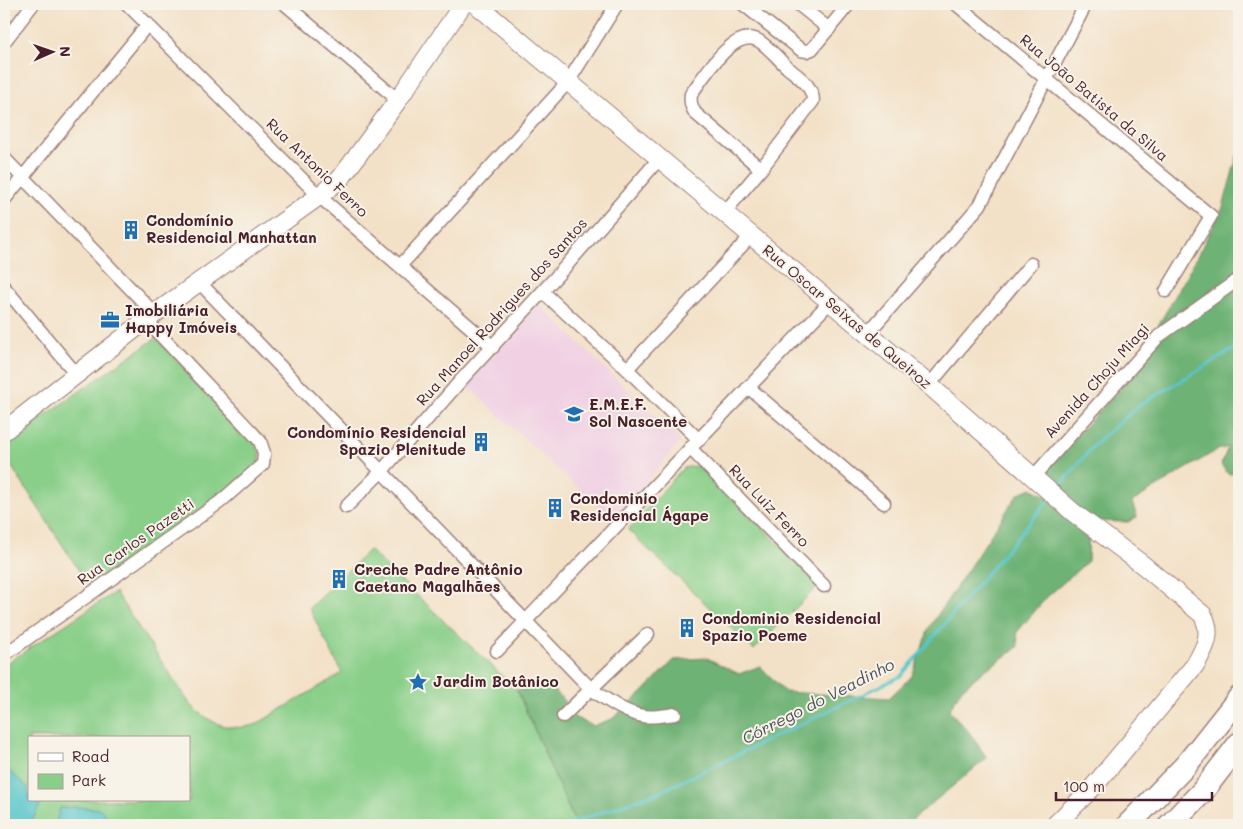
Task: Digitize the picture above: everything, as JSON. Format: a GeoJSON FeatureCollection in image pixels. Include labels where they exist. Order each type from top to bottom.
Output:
{"type":"FeatureCollection","features":[{"type":"Feature","properties":{"kind":"highway"},"geometry":{"type":"LineString","coordinates":[[1128,825],[1186,765],[1239,698]]}},
{"type":"Feature","properties":{"kind":"highway"},"geometry":{"type":"LineString","coordinates":[[1170,825],[1202,792],[1239,744]]}},
{"type":"Feature","properties":{"kind":"street"},"geometry":{"type":"LineString","coordinates":[[4,42],[33,4]]}},
{"type":"Feature","properties":{"kind":"street","name":"Rua Antonio Ferro"},"geometry":{"type":"LineString","coordinates":[[128,4],[319,196],[493,347]]}},
{"type":"Feature","properties":{"kind":"street"},"geometry":{"type":"LineString","coordinates":[[285,4],[398,100]]}},
{"type":"Feature","properties":{"kind":"street"},"geometry":{"type":"LineString","coordinates":[[5,429],[151,317],[319,196],[341,178],[398,100],[463,4]]}},
{"type":"Feature","properties":{"kind":"street","name":"Rua Oscar Seixas de Queiroz"},"geometry":{"type":"LineString","coordinates":[[476,4],[868,333],[1079,518],[1143,565],[1203,615],[1208,624],[1208,635],[1206,646],[1195,665],[1094,786],[1056,825]]}},
{"type":"Feature","properties":{"kind":"street"},"geometry":{"type":"LineString","coordinates":[[400,266],[568,82],[618,4]]}},
{"type":"Feature","properties":{"kind":"street"},"geometry":{"type":"LineString","coordinates":[[743,4],[801,50],[806,51],[812,49],[849,4]]}},
{"type":"Feature","properties":{"kind":"street"},"geometry":{"type":"LineString","coordinates":[[798,4],[829,29]]}},
{"type":"Feature","properties":{"kind":"street","name":"Rua João Batista da Silva"},"geometry":{"type":"LineString","coordinates":[[956,4],[1211,216],[1166,291]]}},
{"type":"Feature","properties":{"kind":"street"},"geometry":{"type":"LineString","coordinates":[[868,333],[980,205],[1086,4]]}},
{"type":"Feature","properties":{"kind":"street"},"geometry":{"type":"LineString","coordinates":[[4,200],[148,24]]}},
{"type":"Feature","properties":{"kind":"street"},"geometry":{"type":"LineString","coordinates":[[724,213],[761,169],[813,101],[811,89],[759,41],[747,39],[734,42],[725,50],[691,94],[690,100],[691,107],[695,112],[761,169]]}},
{"type":"Feature","properties":{"kind":"street"},"geometry":{"type":"LineString","coordinates":[[4,158],[151,317]]}},
{"type":"Feature","properties":{"kind":"street","name":"Rua Manoel Rodrigues dos Santos"},"geometry":{"type":"LineString","coordinates":[[346,507],[381,472],[463,378],[543,292],[659,159]]}},
{"type":"Feature","properties":{"kind":"street"},"geometry":{"type":"LineString","coordinates":[[627,369],[751,236]]}},
{"type":"Feature","properties":{"kind":"street"},"geometry":{"type":"LineString","coordinates":[[929,385],[1031,264]]}},
{"type":"Feature","properties":{"kind":"street","name":"Avenida Choju Miagi"},"geometry":{"type":"LineString","coordinates":[[1033,477],[1087,414],[1159,336],[1239,279]]}},
{"type":"Feature","properties":{"kind":"street"},"geometry":{"type":"LineString","coordinates":[[199,282],[591,689],[617,706],[642,716],[675,714]]}},
{"type":"Feature","properties":{"kind":"street"},"geometry":{"type":"LineString","coordinates":[[4,287],[77,375]]}},
{"type":"Feature","properties":{"kind":"street","name":"Rua Luiz Ferro"},"geometry":{"type":"LineString","coordinates":[[543,292],[627,369],[824,586]]}},
{"type":"Feature","properties":{"kind":"street"},"geometry":{"type":"LineString","coordinates":[[497,651],[830,302]]}},
{"type":"Feature","properties":{"kind":"street","name":"Rua Carlos Pazetti"},"geometry":{"type":"LineString","coordinates":[[4,655],[220,502],[263,464],[264,453],[260,441],[151,317]]}},
{"type":"Feature","properties":{"kind":"street"},"geometry":{"type":"LineString","coordinates":[[748,387],[884,503]]}},
{"type":"Feature","properties":{"kind":"street"},"geometry":{"type":"LineString","coordinates":[[563,716],[648,634]]}},
{"type":"Feature","properties":{"kind":"shaded area","name":"E.M.E.F. Sol Nascente"},"geometry":{"type":"Polygon","coordinates":[[[539,304],[680,441],[615,522],[467,386],[539,304]]]}},
{"type":"Feature","properties":{"kind":"green space"},"geometry":{"type":"Polygon","coordinates":[[[1239,155],[1239,473],[1228,474],[1221,465],[1228,447],[1217,450],[1132,502],[1137,517],[1128,522],[1089,521],[1088,561],[1047,597],[1017,632],[1018,647],[981,673],[961,690],[949,710],[969,732],[987,758],[914,818],[909,825],[773,825],[770,823],[764,825],[576,825],[517,690],[549,686],[562,698],[572,716],[593,726],[612,719],[642,693],[674,660],[707,658],[739,674],[760,666],[785,692],[889,698],[912,676],[929,628],[1018,494],[1031,488],[1056,501],[1045,469],[1123,386],[1184,281],[1223,207],[1237,156],[1239,155]]]}},
{"type":"Feature","properties":{"kind":"green space"},"geometry":{"type":"Polygon","coordinates":[[[156,338],[255,442],[260,453],[260,464],[93,592],[4,455],[4,444],[156,338]]]}},
{"type":"Feature","properties":{"kind":"green space"},"geometry":{"type":"Polygon","coordinates":[[[695,466],[701,468],[820,584],[754,650],[628,530],[683,468],[695,466]]]}},
{"type":"Feature","properties":{"kind":"green space","name":"Jardim Botânico"},"geometry":{"type":"Polygon","coordinates":[[[369,550],[517,690],[576,825],[4,825],[4,665],[115,592],[190,704],[212,721],[219,724],[235,727],[255,725],[342,673],[309,608],[369,550]]]}},
{"type":"Feature","properties":{"kind":"water"},"geometry":{"type":"Polygon","coordinates":[[[4,766],[28,788],[28,802],[41,802],[30,825],[4,825],[4,766]]]}},
{"type":"Feature","properties":{"kind":"water"},"geometry":{"type":"Polygon","coordinates":[[[60,808],[100,809],[116,825],[51,825],[57,819],[60,808]]]}},
{"type":"Feature","properties":{"kind":"waterway","name":"Córrego do Veadinho"},"geometry":{"type":"LineString","coordinates":[[1059,487],[1096,443],[1140,405],[1239,346]]}},
{"type":"Feature","properties":{"kind":"waterway","name":"Córrego do Veadinho"},"geometry":{"type":"LineString","coordinates":[[566,825],[662,791],[901,676],[1047,502]]}},
{"type":"Feature","properties":{"kind":"place","name":"Condomínio Residencial Manhattan"},"geometry":{"type":"Point","coordinates":[131,230]}},
{"type":"Feature","properties":{"kind":"place","name":"Imobiliária Happy Imóveis"},"geometry":{"type":"Point","coordinates":[110,320]}},
{"type":"Feature","properties":{"kind":"place","name":"E.M.E.F. Sol Nascente"},"geometry":{"type":"Point","coordinates":[574,414]}},
{"type":"Feature","properties":{"kind":"place","name":"Condomínio Residencial Spazio Plenitude"},"geometry":{"type":"Point","coordinates":[481,442]}},
{"type":"Feature","properties":{"kind":"place","name":"Condominio Residencial Ágape"},"geometry":{"type":"Point","coordinates":[555,508]}},
{"type":"Feature","properties":{"kind":"place","name":"Creche Padre Antônio Caetano Magalhães"},"geometry":{"type":"Point","coordinates":[339,579]}},
{"type":"Feature","properties":{"kind":"place","name":"Condominio Residencial Spazio Poeme"},"geometry":{"type":"Point","coordinates":[687,628]}},
{"type":"Feature","properties":{"kind":"place","name":"Jardim Botânico"},"geometry":{"type":"Point","coordinates":[418,682]}}]}
